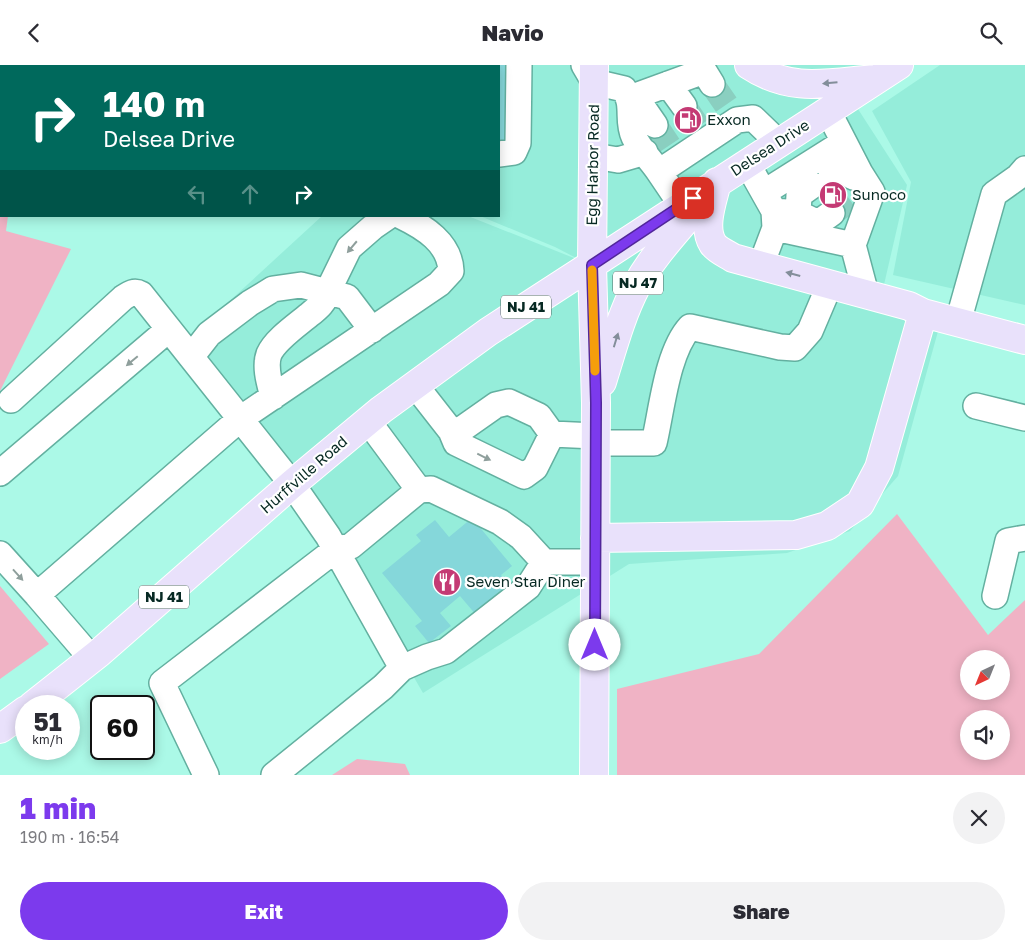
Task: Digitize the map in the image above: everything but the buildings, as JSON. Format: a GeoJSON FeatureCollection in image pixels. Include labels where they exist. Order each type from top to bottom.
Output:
{"type":"FeatureCollection","features":[{"type":"Feature","properties":{"kind":"main road"},"geometry":{"type":"LineString","coordinates":[[749,65],[768,77],[787,83],[812,85],[889,72]]}},
{"type":"Feature","properties":{"kind":"main road","name":"Egg Harbor Road"},"geometry":{"type":"LineString","coordinates":[[591,71],[594,157],[592,265]]}},
{"type":"Feature","properties":{"kind":"main road","name":"Delsea Drive"},"geometry":{"type":"LineString","coordinates":[[592,265],[889,72]]}},
{"type":"Feature","properties":{"kind":"main road"},"geometry":{"type":"LineString","coordinates":[[717,183],[709,218],[709,233],[714,245],[733,257],[909,305],[922,313],[1025,340]]}},
{"type":"Feature","properties":{"kind":"main road","name":"NJ 47"},"geometry":{"type":"LineString","coordinates":[[596,403],[621,322],[637,286],[648,266],[717,183]]}},
{"type":"Feature","properties":{"kind":"main road","name":"Hurffville Road"},"geometry":{"type":"LineString","coordinates":[[46,695],[92,659],[292,484],[368,421],[414,385],[488,332],[592,265]]}},
{"type":"Feature","properties":{"kind":"main road","name":"NJ 47"},"geometry":{"type":"LineString","coordinates":[[592,265],[596,403],[594,775]]}},
{"type":"Feature","properties":{"kind":"main road"},"geometry":{"type":"LineString","coordinates":[[595,550],[796,535],[827,526],[860,504],[879,468],[922,313]]}},
{"type":"Feature","properties":{"kind":"main road"},"geometry":{"type":"LineString","coordinates":[[0,729],[15,718]]}},
{"type":"Feature","properties":{"kind":"lane"},"geometry":{"type":"LineString","coordinates":[[500,155],[514,152],[518,143],[519,65]]}},
{"type":"Feature","properties":{"kind":"lane"},"geometry":{"type":"LineString","coordinates":[[591,71],[624,89],[633,97],[655,125]]}},
{"type":"Feature","properties":{"kind":"lane"},"geometry":{"type":"LineString","coordinates":[[633,97],[690,89]]}},
{"type":"Feature","properties":{"kind":"lane"},"geometry":{"type":"LineString","coordinates":[[633,97],[630,120],[634,137],[645,152]]}},
{"type":"Feature","properties":{"kind":"lane"},"geometry":{"type":"LineString","coordinates":[[778,211],[818,223],[840,187],[844,142],[828,111]]}},
{"type":"Feature","properties":{"kind":"lane"},"geometry":{"type":"LineString","coordinates":[[670,160],[719,125],[753,118],[779,143]]}},
{"type":"Feature","properties":{"kind":"lane"},"geometry":{"type":"LineString","coordinates":[[761,265],[778,211],[844,142]]}},
{"type":"Feature","properties":{"kind":"lane"},"geometry":{"type":"LineString","coordinates":[[594,157],[618,160],[645,152],[670,160]]}},
{"type":"Feature","properties":{"kind":"lane"},"geometry":{"type":"LineString","coordinates":[[670,160],[682,206]]}},
{"type":"Feature","properties":{"kind":"lane"},"geometry":{"type":"LineString","coordinates":[[747,163],[778,211],[853,245]]}},
{"type":"Feature","properties":{"kind":"lane"},"geometry":{"type":"LineString","coordinates":[[958,322],[994,194],[1018,177],[1025,169]]}},
{"type":"Feature","properties":{"kind":"lane"},"geometry":{"type":"LineString","coordinates":[[778,211],[799,195],[840,187],[872,192],[853,245],[866,294]]}},
{"type":"Feature","properties":{"kind":"lane"},"geometry":{"type":"LineString","coordinates":[[273,397],[268,374],[269,355],[288,333],[320,306],[326,298],[350,248],[373,227],[388,217]]}},
{"type":"Feature","properties":{"kind":"lane"},"geometry":{"type":"LineString","coordinates":[[37,595],[240,419],[439,284],[451,271],[451,261],[434,236],[410,220]]}},
{"type":"Feature","properties":{"kind":"lane"},"geometry":{"type":"LineString","coordinates":[[451,431],[459,431],[496,405],[509,402],[539,416],[552,434],[654,443],[673,357],[682,335],[690,327],[780,347],[795,348],[810,331],[830,284]]}},
{"type":"Feature","properties":{"kind":"lane"},"geometry":{"type":"LineString","coordinates":[[191,357],[209,334],[250,303],[273,289],[302,285],[347,297],[372,329]]}},
{"type":"Feature","properties":{"kind":"lane"},"geometry":{"type":"LineString","coordinates":[[12,400],[131,293],[137,292],[141,294],[292,484],[335,550],[402,669]]}},
{"type":"Feature","properties":{"kind":"lane"},"geometry":{"type":"LineString","coordinates":[[0,473],[169,329]]}},
{"type":"Feature","properties":{"kind":"lane"},"geometry":{"type":"LineString","coordinates":[[414,385],[451,431],[456,443],[524,476],[535,468],[552,434]]}},
{"type":"Feature","properties":{"kind":"lane"},"geometry":{"type":"LineString","coordinates":[[976,406],[1025,419]]}},
{"type":"Feature","properties":{"kind":"lane"},"geometry":{"type":"LineString","coordinates":[[368,421],[419,490]]}},
{"type":"Feature","properties":{"kind":"lane"},"geometry":{"type":"LineString","coordinates":[[206,775],[162,683],[335,550],[351,546],[419,490],[431,489],[500,522],[521,537],[544,562]]}},
{"type":"Feature","properties":{"kind":"lane"},"geometry":{"type":"LineString","coordinates":[[995,596],[1008,541],[1025,538]]}},
{"type":"Feature","properties":{"kind":"lane"},"geometry":{"type":"LineString","coordinates":[[274,775],[383,687],[402,669],[446,651],[528,587],[544,562],[595,550]]}},
{"type":"Feature","properties":{"kind":"lane"},"geometry":{"type":"LineString","coordinates":[[0,554],[92,659]]}},
{"type":"Feature","properties":{"kind":"shaded area"},"geometry":{"type":"Polygon","coordinates":[[[500,65],[886,65],[847,92],[907,185],[883,289],[945,306],[898,476],[850,531],[787,553],[629,564],[423,693],[304,487],[186,341],[321,217],[471,217],[584,262],[555,247],[482,217],[500,217],[500,65]]]}},
{"type":"Feature","properties":{"kind":"shaded area"},"geometry":{"type":"Polygon","coordinates":[[[940,65],[1025,65],[1025,305],[893,275],[911,182],[872,111],[940,65]]]}},
{"type":"Feature","properties":{"kind":"shaded area"},"geometry":{"type":"Polygon","coordinates":[[[0,217],[8,217],[6,231],[71,249],[0,391],[0,217]]]}},
{"type":"Feature","properties":{"kind":"shaded area"},"geometry":{"type":"Polygon","coordinates":[[[897,514],[988,635],[1025,600],[1025,775],[617,775],[617,689],[759,654],[897,514]]]}},
{"type":"Feature","properties":{"kind":"shaded area"},"geometry":{"type":"Polygon","coordinates":[[[0,586],[49,644],[0,679],[0,586]]]}},
{"type":"Feature","properties":{"kind":"shaded area"},"geometry":{"type":"Polygon","coordinates":[[[357,759],[405,764],[410,775],[332,775],[357,759]]]}},
{"type":"Feature","properties":{"kind":"tunnel"},"geometry":{"type":"LineString","coordinates":[[712,84],[730,110]]}},
{"type":"Feature","properties":{"kind":"tunnel"},"geometry":{"type":"LineString","coordinates":[[684,106],[700,130]]}},
{"type":"Feature","properties":{"kind":"tunnel"},"geometry":{"type":"LineString","coordinates":[[655,125],[671,149]]}},
{"type":"Feature","properties":{"kind":"tunnel"},"geometry":{"type":"LineString","coordinates":[[832,213],[850,200]]}},
{"type":"Feature","properties":{"kind":"slow traffic"},"geometry":{"type":"LineString","coordinates":[[592,270],[595,371]]}},
{"type":"Feature","properties":{"kind":"place","name":"Exxon"},"geometry":{"type":"Point","coordinates":[688,120]}},
{"type":"Feature","properties":{"kind":"place","name":"Sunoco"},"geometry":{"type":"Point","coordinates":[833,195]}},
{"type":"Feature","properties":{"kind":"place","name":"Seven Star Diner"},"geometry":{"type":"Point","coordinates":[447,582]}},
{"type":"Feature","properties":{"kind":"route"},"geometry":{"type":"LineString","coordinates":[[595,645],[596,403],[592,265],[693,198]]}}]}
